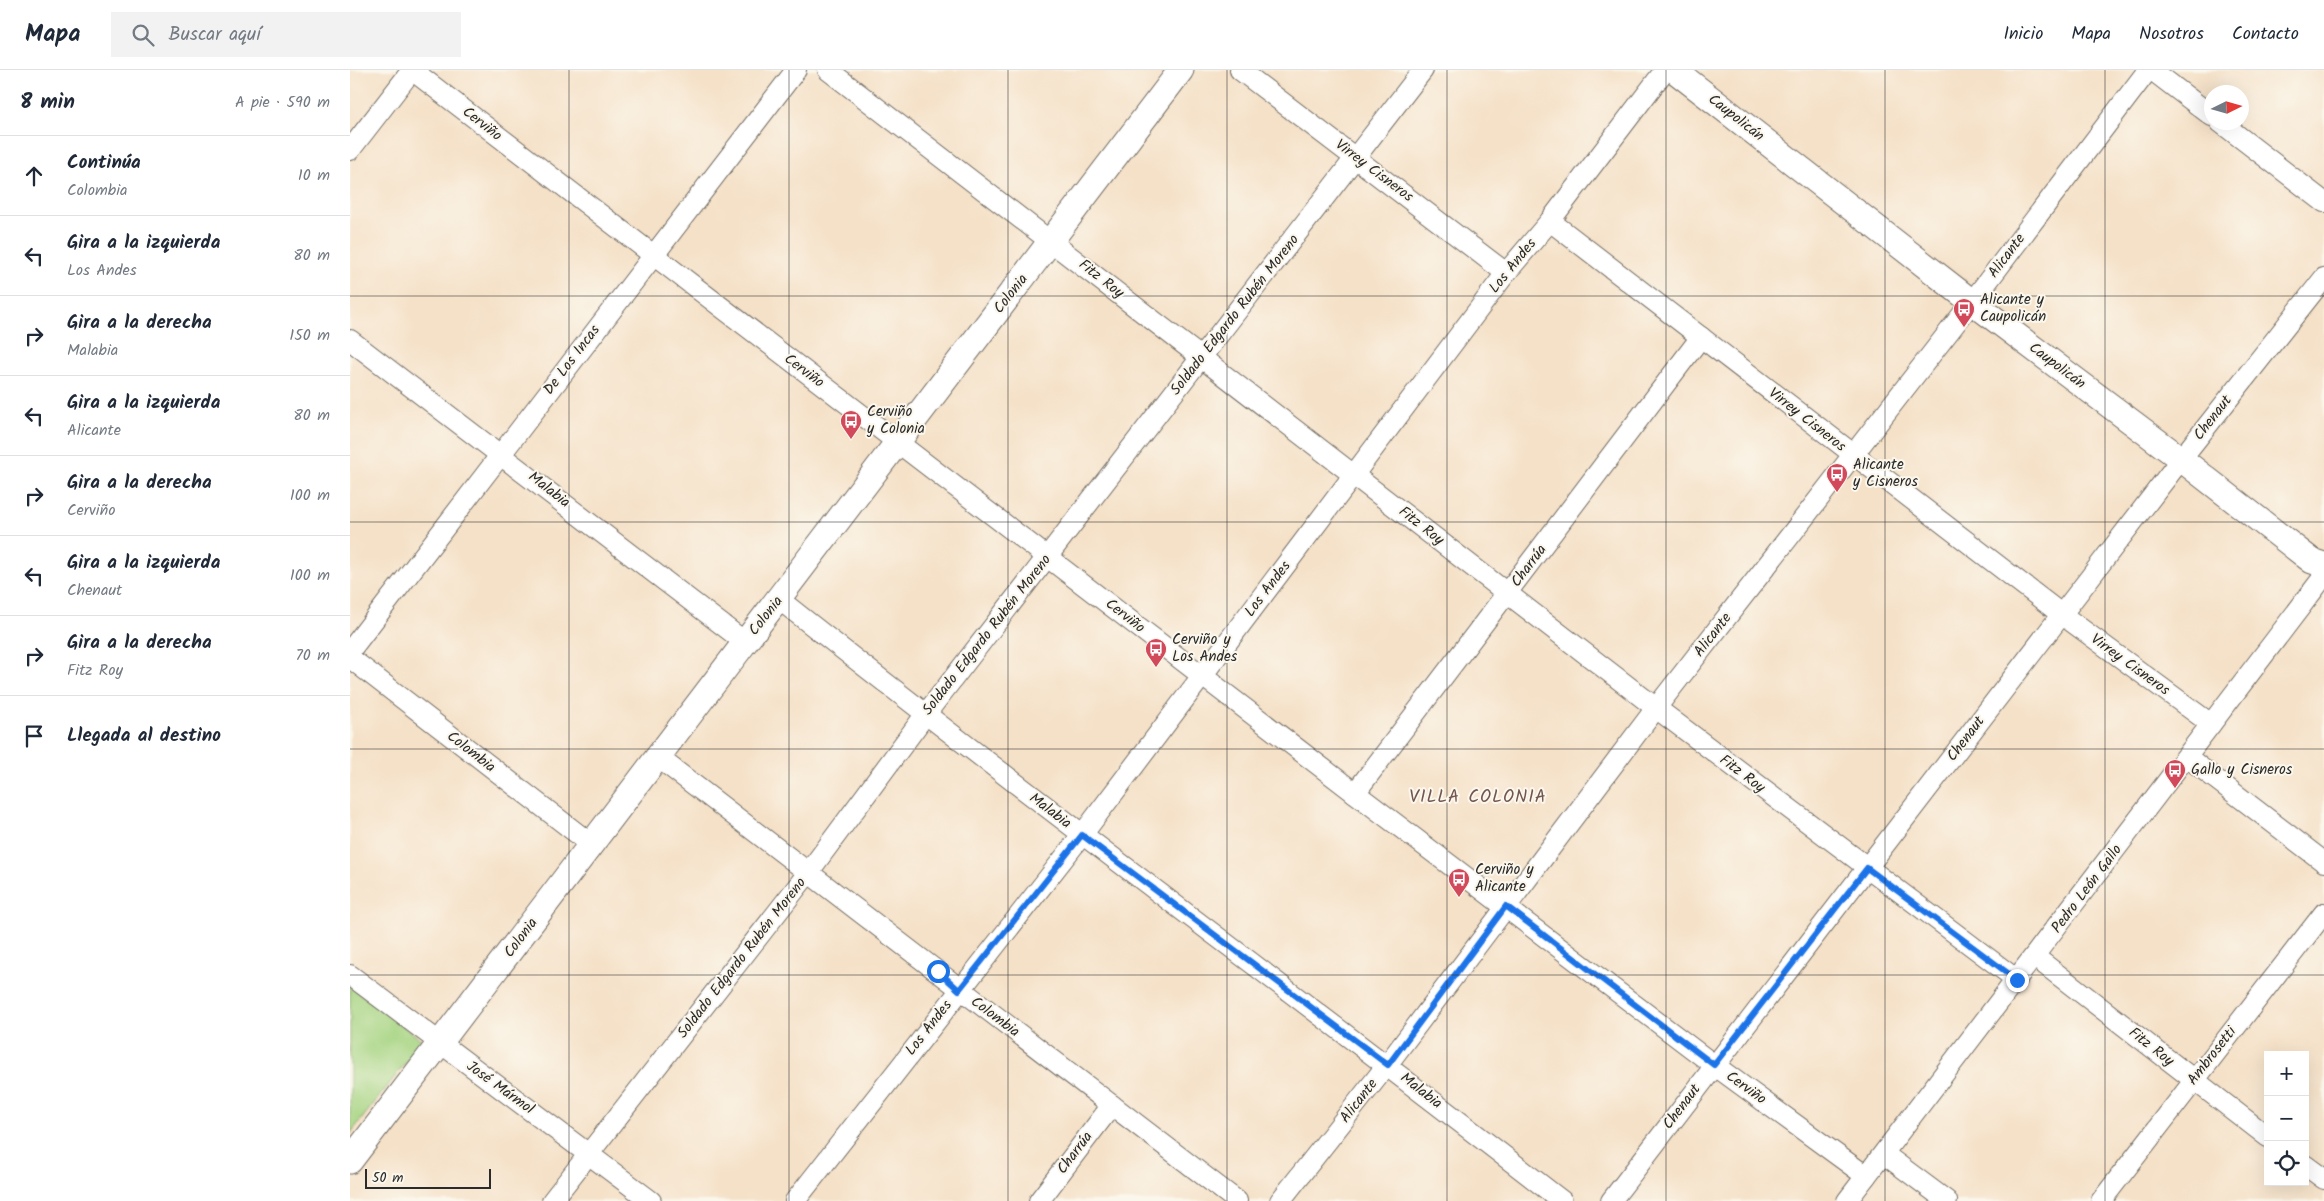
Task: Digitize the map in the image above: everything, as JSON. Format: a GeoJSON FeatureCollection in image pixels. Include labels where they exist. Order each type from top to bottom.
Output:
{"type":"FeatureCollection","features":[{"type":"Feature","properties":{"kind":"street"},"geometry":{"type":"LineString","coordinates":[[350,150],[412,70]]}},
{"type":"Feature","properties":{"kind":"street","name":"Cerviño"},"geometry":{"type":"LineString","coordinates":[[412,70],[652,256],[1048,556],[1355,793],[1714,1065],[1866,1176]]}},
{"type":"Feature","properties":{"kind":"street","name":"De Los Incas"},"geometry":{"type":"LineString","coordinates":[[350,651],[796,70]]}},
{"type":"Feature","properties":{"kind":"street","name":"Fitz Roy"},"geometry":{"type":"LineString","coordinates":[[828,70],[1656,708],[2017,980]]}},
{"type":"Feature","properties":{"kind":"street","name":"Colonia"},"geometry":{"type":"LineString","coordinates":[[350,1161],[780,600],[897,442],[1181,70]]}},
{"type":"Feature","properties":{"kind":"street","name":"Virrey Cisneros"},"geometry":{"type":"LineString","coordinates":[[1240,70],[1506,273]]}},
{"type":"Feature","properties":{"kind":"street","name":"Soldado Edgardo Rubén Moreno"},"geometry":{"type":"LineString","coordinates":[[552,1201],[808,873],[925,715],[1357,158],[1423,70]]}},
{"type":"Feature","properties":{"kind":"street","name":"Los Andes"},"geometry":{"type":"LineString","coordinates":[[795,1201],[1082,835],[1506,273],[1550,221],[1665,70]]}},
{"type":"Feature","properties":{"kind":"street","name":"Caupolicán"},"geometry":{"type":"LineString","coordinates":[[1674,70],[1972,302],[2181,458],[2312,561],[2324,565]]}},
{"type":"Feature","properties":{"kind":"street"},"geometry":{"type":"LineString","coordinates":[[2150,70],[2204,110]]}},
{"type":"Feature","properties":{"kind":"street","name":"Alicante"},"geometry":{"type":"LineString","coordinates":[[1280,1201],[1388,1065],[1656,708],[2150,70]]}},
{"type":"Feature","properties":{"kind":"street"},"geometry":{"type":"LineString","coordinates":[[2230,130],[2324,202]]}},
{"type":"Feature","properties":{"kind":"street","name":"Virrey Cisneros"},"geometry":{"type":"LineString","coordinates":[[1550,221],[2062,614],[2212,724]]}},
{"type":"Feature","properties":{"kind":"street","name":"Chenaut"},"geometry":{"type":"LineString","coordinates":[[1611,1201],[2181,458],[2324,278]]}},
{"type":"Feature","properties":{"kind":"street","name":"Charrúa"},"geometry":{"type":"LineString","coordinates":[[1355,793],[1508,594],[1701,337]]}},
{"type":"Feature","properties":{"kind":"street","name":"Malabia"},"geometry":{"type":"LineString","coordinates":[[350,340],[501,453],[746,643]]}},
{"type":"Feature","properties":{"kind":"street","name":"Pedro León Gallo"},"geometry":{"type":"LineString","coordinates":[[1848,1201],[2324,576]]}},
{"type":"Feature","properties":{"kind":"street","name":"Malabia"},"geometry":{"type":"LineString","coordinates":[[780,600],[925,715],[1388,1065],[1562,1201]]}},
{"type":"Feature","properties":{"kind":"street","name":"Colombia"},"geometry":{"type":"LineString","coordinates":[[350,658],[592,845]]}},
{"type":"Feature","properties":{"kind":"street"},"geometry":{"type":"LineString","coordinates":[[2187,756],[2324,862]]}},
{"type":"Feature","properties":{"kind":"street","name":"Colombia"},"geometry":{"type":"LineString","coordinates":[[659,758],[959,990],[1112,1104],[1237,1201]]}},
{"type":"Feature","properties":{"kind":"street","name":"Ambrosetti"},"geometry":{"type":"LineString","coordinates":[[2101,1201],[2324,913]]}},
{"type":"Feature","properties":{"kind":"street","name":"Fitz Roy"},"geometry":{"type":"LineString","coordinates":[[2035,957],[2264,1134]]}},
{"type":"Feature","properties":{"kind":"street","name":"José Mármol"},"geometry":{"type":"LineString","coordinates":[[350,975],[651,1201]]}},
{"type":"Feature","properties":{"kind":"street","name":"Charrúa"},"geometry":{"type":"LineString","coordinates":[[1039,1201],[1112,1104]]}},
{"type":"Feature","properties":{"kind":"street"},"geometry":{"type":"LineString","coordinates":[[1884,1154],[1947,1201]]}},
{"type":"Feature","properties":{"kind":"street"},"geometry":{"type":"LineString","coordinates":[[2309,1168],[2324,1179]]}},
{"type":"Feature","properties":{"kind":"green space"},"geometry":{"type":"Polygon","coordinates":[[[350,986],[423,1041],[350,1134],[350,986]]]}},
{"type":"Feature","properties":{"kind":"place","name":"Alicante y Caupolicán"},"geometry":{"type":"Point","coordinates":[1964,328]}},
{"type":"Feature","properties":{"kind":"place","name":"Cerviño y Colonia"},"geometry":{"type":"Point","coordinates":[851,440]}},
{"type":"Feature","properties":{"kind":"place","name":"Alicante y Cisneros"},"geometry":{"type":"Point","coordinates":[1837,493]}},
{"type":"Feature","properties":{"kind":"place","name":"Cerviño y Los Andes"},"geometry":{"type":"Point","coordinates":[1156,668]}},
{"type":"Feature","properties":{"kind":"place","name":"Gallo y Cisneros"},"geometry":{"type":"Point","coordinates":[2175,789]}},
{"type":"Feature","properties":{"kind":"place","name":"Cerviño y Alicante"},"geometry":{"type":"Point","coordinates":[1459,898]}},
{"type":"Feature","properties":{"kind":"district","name":"VILLA COLONIA"},"geometry":{"type":"Point","coordinates":[1478,797]}},
{"type":"Feature","properties":{"kind":"route"},"geometry":{"type":"LineString","coordinates":[[938,971],[959,990],[1082,835],[1388,1065],[1506,906],[1714,1065],[1867,868],[2017,980]]}}]}
